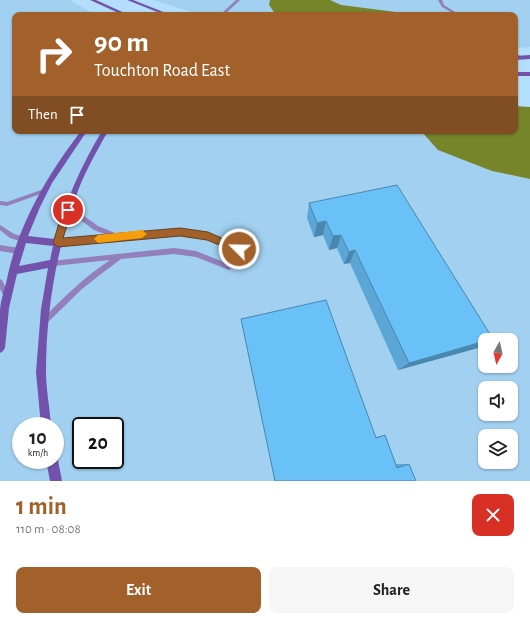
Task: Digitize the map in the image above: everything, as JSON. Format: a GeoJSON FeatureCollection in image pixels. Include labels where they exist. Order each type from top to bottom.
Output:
{"type":"FeatureCollection","features":[{"type":"Feature","properties":{"kind":"street"},"geometry":{"type":"LineString","coordinates":[[92,0],[120,12]]}},
{"type":"Feature","properties":{"kind":"street"},"geometry":{"type":"LineString","coordinates":[[129,0],[161,12]]}},
{"type":"Feature","properties":{"kind":"street"},"geometry":{"type":"LineString","coordinates":[[518,58],[530,57]]}},
{"type":"Feature","properties":{"kind":"street"},"geometry":{"type":"LineString","coordinates":[[518,74],[530,74]]}},
{"type":"Feature","properties":{"kind":"street"},"geometry":{"type":"LineString","coordinates":[[0,348],[13,271],[23,239],[44,190],[60,164],[82,134]]}},
{"type":"Feature","properties":{"kind":"street"},"geometry":{"type":"LineString","coordinates":[[45,417],[41,373],[45,322],[53,263],[62,224],[73,196],[103,134]]}},
{"type":"Feature","properties":{"kind":"street"},"geometry":{"type":"LineString","coordinates":[[23,239],[58,243]]}},
{"type":"Feature","properties":{"kind":"street"},"geometry":{"type":"LineString","coordinates":[[13,271],[53,263]]}},
{"type":"Feature","properties":{"kind":"street"},"geometry":{"type":"LineString","coordinates":[[54,469],[56,481]]}},
{"type":"Feature","properties":{"kind":"lane"},"geometry":{"type":"LineString","coordinates":[[226,12],[238,0]]}},
{"type":"Feature","properties":{"kind":"lane"},"geometry":{"type":"LineString","coordinates":[[440,0],[443,6],[453,12]]}},
{"type":"Feature","properties":{"kind":"lane"},"geometry":{"type":"LineString","coordinates":[[0,203],[7,204],[44,190]]}},
{"type":"Feature","properties":{"kind":"lane"},"geometry":{"type":"LineString","coordinates":[[73,196],[77,214],[96,228],[120,237]]}},
{"type":"Feature","properties":{"kind":"lane"},"geometry":{"type":"LineString","coordinates":[[0,227],[12,236],[23,239]]}},
{"type":"Feature","properties":{"kind":"lane"},"geometry":{"type":"LineString","coordinates":[[58,243],[180,232],[208,236],[239,249]]}},
{"type":"Feature","properties":{"kind":"lane"},"geometry":{"type":"LineString","coordinates":[[0,248],[19,251]]}},
{"type":"Feature","properties":{"kind":"lane"},"geometry":{"type":"LineString","coordinates":[[53,263],[174,251],[196,254],[229,267]]}},
{"type":"Feature","properties":{"kind":"lane"},"geometry":{"type":"LineString","coordinates":[[45,322],[68,297],[94,274],[120,256]]}},
{"type":"Feature","properties":{"kind":"lane"},"geometry":{"type":"LineString","coordinates":[[0,282],[8,297]]}},
{"type":"Feature","properties":{"kind":"shaded area"},"geometry":{"type":"Polygon","coordinates":[[[0,0],[70,0],[91,12],[12,12],[12,134],[423,134],[492,171],[530,179],[530,481],[0,481],[0,0]]]}},
{"type":"Feature","properties":{"kind":"shaded area"},"geometry":{"type":"Polygon","coordinates":[[[153,0],[530,0],[530,47],[518,48],[518,12],[192,12],[153,0]]]}},
{"type":"Feature","properties":{"kind":"shaded area"},"geometry":{"type":"Polygon","coordinates":[[[270,0],[330,0],[341,5],[396,12],[274,12],[269,5],[270,0]]]}},
{"type":"Feature","properties":{"kind":"shaded area"},"geometry":{"type":"Polygon","coordinates":[[[518,106],[530,107],[530,179],[492,171],[438,150],[424,134],[518,134],[518,106]]]}},
{"type":"Feature","properties":{"kind":"building"},"geometry":{"type":"Polygon","coordinates":[[[397,185],[489,333],[478,333],[478,343],[409,363],[355,250],[349,252],[341,235],[333,236],[326,221],[317,223],[309,203],[397,185]]]}},
{"type":"Feature","properties":{"kind":"building"},"geometry":{"type":"Polygon","coordinates":[[[326,300],[376,438],[385,435],[397,468],[409,464],[416,481],[275,481],[241,319],[326,300]]]}},
{"type":"Feature","properties":{"kind":"slow traffic"},"geometry":{"type":"LineString","coordinates":[[98,239],[142,234]]}},
{"type":"Feature","properties":{"kind":"route"},"geometry":{"type":"LineString","coordinates":[[68,210],[62,224],[58,243],[138,234],[180,232],[208,236],[239,249]]}}]}
